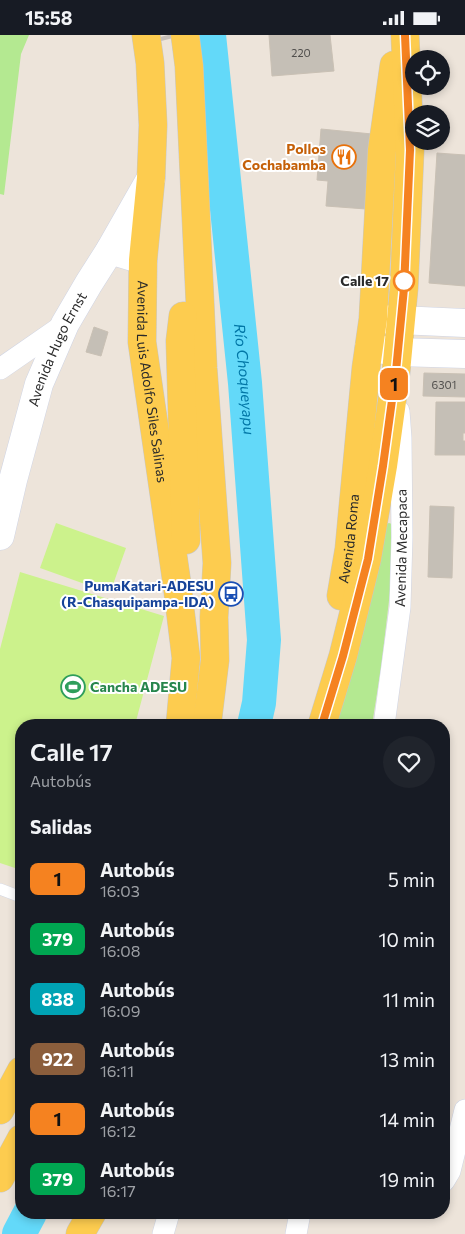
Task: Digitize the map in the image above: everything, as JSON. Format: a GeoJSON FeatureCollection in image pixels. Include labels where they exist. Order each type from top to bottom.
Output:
{"type":"FeatureCollection","features":[{"type":"Feature","properties":{"kind":"main road","name":"Avenida Roma"},"geometry":{"type":"LineString","coordinates":[[306,719],[338,614],[349,549],[373,319],[382,149],[399,35]]}},
{"type":"Feature","properties":{"kind":"main road","name":"Avenida Roma"},"geometry":{"type":"LineString","coordinates":[[324,719],[343,656],[368,559],[397,362],[404,288],[410,150],[405,35]]}},
{"type":"Feature","properties":{"kind":"main road","name":"Avenida Luis Adolfo Siles Salinas"},"geometry":{"type":"LineString","coordinates":[[167,36],[150,63],[153,125],[143,260],[142,342],[186,658],[181,719]]}},
{"type":"Feature","properties":{"kind":"main road"},"geometry":{"type":"LineString","coordinates":[[167,36],[173,93],[183,316],[188,343],[203,565],[214,617]]}},
{"type":"Feature","properties":{"kind":"main road"},"geometry":{"type":"LineString","coordinates":[[167,36],[189,66],[203,368],[218,563],[214,617],[215,660],[208,719]]}},
{"type":"Feature","properties":{"kind":"main road"},"geometry":{"type":"LineString","coordinates":[[183,316],[180,341],[189,615],[186,658]]}},
{"type":"Feature","properties":{"kind":"main road"},"geometry":{"type":"LineString","coordinates":[[0,1110],[15,1082]]}},
{"type":"Feature","properties":{"kind":"main road"},"geometry":{"type":"LineString","coordinates":[[0,1178],[15,1150]]}},
{"type":"Feature","properties":{"kind":"main road"},"geometry":{"type":"LineString","coordinates":[[63,1234],[72,1219]]}},
{"type":"Feature","properties":{"kind":"main road"},"geometry":{"type":"LineString","coordinates":[[80,1234],[89,1219]]}},
{"type":"Feature","properties":{"kind":"street","name":"Avenida Hugo Ernst"},"geometry":{"type":"LineString","coordinates":[[0,536],[39,384],[65,325],[150,178]]}},
{"type":"Feature","properties":{"kind":"street"},"geometry":{"type":"LineString","coordinates":[[110,250],[143,260]]}},
{"type":"Feature","properties":{"kind":"street"},"geometry":{"type":"LineString","coordinates":[[373,319],[465,323]]}},
{"type":"Feature","properties":{"kind":"street"},"geometry":{"type":"LineString","coordinates":[[0,369],[65,325]]}},
{"type":"Feature","properties":{"kind":"street"},"geometry":{"type":"LineString","coordinates":[[369,348],[397,362],[465,354]]}},
{"type":"Feature","properties":{"kind":"street","name":"Avenida Mecapaca"},"geometry":{"type":"LineString","coordinates":[[385,719],[400,607],[402,537],[401,438],[397,362]]}},
{"type":"Feature","properties":{"kind":"street"},"geometry":{"type":"LineString","coordinates":[[450,1171],[465,1109]]}},
{"type":"Feature","properties":{"kind":"street"},"geometry":{"type":"LineString","coordinates":[[163,1234],[167,1219]]}},
{"type":"Feature","properties":{"kind":"street"},"geometry":{"type":"LineString","coordinates":[[296,1234],[299,1219]]}},
{"type":"Feature","properties":{"kind":"lane"},"geometry":{"type":"LineString","coordinates":[[0,889],[15,895]]}},
{"type":"Feature","properties":{"kind":"green space"},"geometry":{"type":"Polygon","coordinates":[[[0,35],[29,35],[21,54],[4,195],[0,194],[0,35]]]}},
{"type":"Feature","properties":{"kind":"green space"},"geometry":{"type":"Polygon","coordinates":[[[56,523],[126,548],[110,593],[40,568],[56,523]]]}},
{"type":"Feature","properties":{"kind":"green space"},"geometry":{"type":"Polygon","coordinates":[[[386,524],[392,524],[393,567],[373,719],[335,719],[386,524]]]}},
{"type":"Feature","properties":{"kind":"green space","name":"Cancha ADESU"},"geometry":{"type":"Polygon","coordinates":[[[20,572],[164,616],[137,719],[15,719],[15,868],[0,863],[0,649],[20,572]]]}},
{"type":"Feature","properties":{"kind":"building"},"geometry":{"type":"Polygon","coordinates":[[[269,35],[330,35],[334,71],[272,76],[269,35]]]}},
{"type":"Feature","properties":{"kind":"building","name":"Pollos Cochabamba"},"geometry":{"type":"Polygon","coordinates":[[[321,129],[372,134],[366,209],[326,206],[328,181],[317,180],[321,129]]]}},
{"type":"Feature","properties":{"kind":"building"},"geometry":{"type":"Polygon","coordinates":[[[437,153],[465,155],[465,286],[429,283],[437,153]]]}},
{"type":"Feature","properties":{"kind":"building"},"geometry":{"type":"Polygon","coordinates":[[[94,327],[108,332],[101,356],[86,352],[94,327]]]}},
{"type":"Feature","properties":{"kind":"building"},"geometry":{"type":"Polygon","coordinates":[[[424,373],[465,374],[465,397],[423,396],[424,373]]]}},
{"type":"Feature","properties":{"kind":"building"},"geometry":{"type":"Polygon","coordinates":[[[436,402],[465,402],[465,433],[463,433],[463,441],[465,441],[465,455],[435,455],[436,402]]]}},
{"type":"Feature","properties":{"kind":"building"},"geometry":{"type":"Polygon","coordinates":[[[430,506],[454,507],[452,578],[428,577],[430,506]]]}},
{"type":"Feature","properties":{"kind":"waterway","name":"Río Choqueyapu"},"geometry":{"type":"LineString","coordinates":[[209,35],[245,383],[264,640],[259,703],[255,719]]}},
{"type":"Feature","properties":{"kind":"waterway","name":"Río Choqueyapu"},"geometry":{"type":"LineString","coordinates":[[19,1234],[27,1219]]}},
{"type":"Feature","properties":{"kind":"tunnel"},"geometry":{"type":"LineString","coordinates":[[168,35],[169,39]]}},
{"type":"Feature","properties":{"kind":"bus line","name":"1"},"geometry":{"type":"LineString","coordinates":[[324,719],[343,656],[368,559],[396,371],[404,288],[410,150],[405,35]]}},
{"type":"Feature","properties":{"kind":"place","name":"Pollos Cochabamba"},"geometry":{"type":"Point","coordinates":[344,157]}},
{"type":"Feature","properties":{"kind":"place","name":"Calle 17"},"geometry":{"type":"Point","coordinates":[404,281]}},
{"type":"Feature","properties":{"kind":"place","name":"PumaKatari-ADESU (R-Chasquipampa-IDA)"},"geometry":{"type":"Point","coordinates":[231,594]}},
{"type":"Feature","properties":{"kind":"place","name":"Cancha ADESU"},"geometry":{"type":"Point","coordinates":[73,687]}}]}
